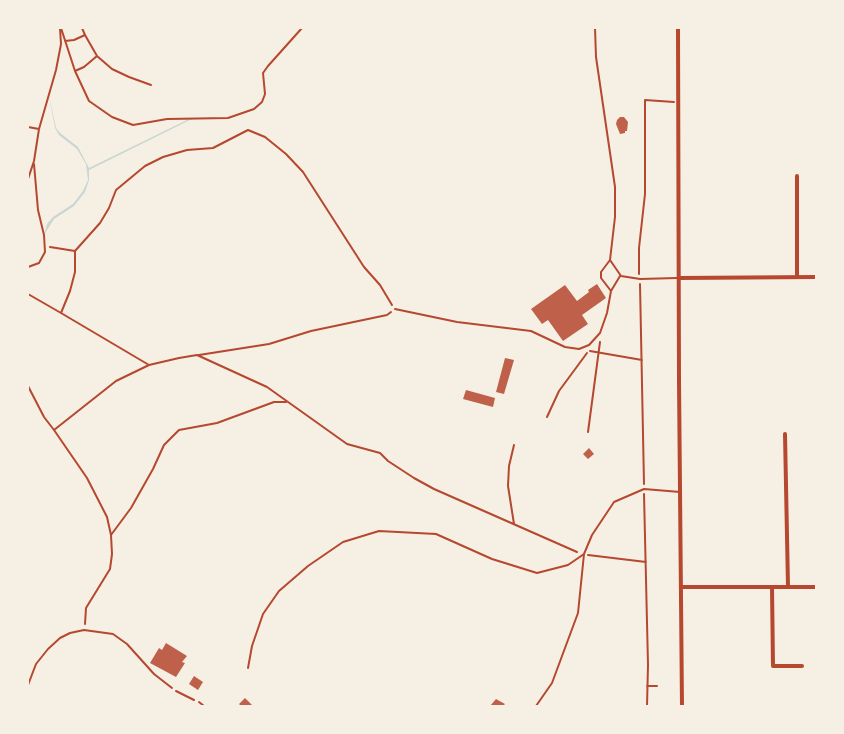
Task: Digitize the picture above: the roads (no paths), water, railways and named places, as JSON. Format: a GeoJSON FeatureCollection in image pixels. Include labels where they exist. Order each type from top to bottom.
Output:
{"type":"FeatureCollection","features":[{"type":"Feature","properties":{"kind":"street"},"geometry":{"type":"LineString","coordinates":[[678,28],[682,706]]}},
{"type":"Feature","properties":{"kind":"street"},"geometry":{"type":"LineString","coordinates":[[797,176],[797,276]]}},
{"type":"Feature","properties":{"kind":"street"},"geometry":{"type":"LineString","coordinates":[[679,278],[816,277]]}},
{"type":"Feature","properties":{"kind":"street"},"geometry":{"type":"LineString","coordinates":[[785,434],[788,587]]}},
{"type":"Feature","properties":{"kind":"street"},"geometry":{"type":"LineString","coordinates":[[682,587],[816,587]]}},
{"type":"Feature","properties":{"kind":"street"},"geometry":{"type":"LineString","coordinates":[[772,587],[773,666],[802,666]]}},
{"type":"Feature","properties":{"kind":"lane"},"geometry":{"type":"LineString","coordinates":[[61,28],[75,71],[90,101],[112,118],[133,125],[167,119],[228,118],[254,109],[262,102],[266,94],[263,74],[302,28]]}},
{"type":"Feature","properties":{"kind":"lane"},"geometry":{"type":"LineString","coordinates":[[28,179],[34,161],[39,129],[56,70],[61,44],[61,28]]}},
{"type":"Feature","properties":{"kind":"lane"},"geometry":{"type":"LineString","coordinates":[[82,28],[97,56],[112,69],[151,85]]}},
{"type":"Feature","properties":{"kind":"lane"},"geometry":{"type":"LineString","coordinates":[[594,28],[596,57],[615,187],[615,217],[610,260],[601,272],[601,278],[611,291]]}},
{"type":"Feature","properties":{"kind":"lane"},"geometry":{"type":"LineString","coordinates":[[65,41],[74,40],[85,35]]}},
{"type":"Feature","properties":{"kind":"lane"},"geometry":{"type":"LineString","coordinates":[[75,71],[84,67],[97,56]]}},
{"type":"Feature","properties":{"kind":"lane"},"geometry":{"type":"LineString","coordinates":[[28,127],[39,129]]}},
{"type":"Feature","properties":{"kind":"lane"},"geometry":{"type":"LineString","coordinates":[[28,267],[39,263],[45,252],[38,210],[34,161]]}},
{"type":"Feature","properties":{"kind":"lane"},"geometry":{"type":"LineString","coordinates":[[610,260],[621,276],[640,279],[679,278]]}},
{"type":"Feature","properties":{"kind":"lane"},"geometry":{"type":"LineString","coordinates":[[395,309],[457,322],[531,331],[564,347],[579,349],[589,345],[600,332],[607,313],[611,291],[621,276]]}},
{"type":"Feature","properties":{"kind":"lane"},"geometry":{"type":"LineString","coordinates":[[536,706],[552,682],[578,613],[584,554],[592,535],[614,502],[644,489],[680,492]]}},
{"type":"Feature","properties":{"kind":"lane"},"geometry":{"type":"LineString","coordinates":[[248,668],[252,646],[263,614],[279,591],[308,566],[343,542],[379,531],[436,534],[492,559],[537,573],[568,565],[584,554]]}},
{"type":"Feature","properties":{"kind":"lane"},"geometry":{"type":"LineString","coordinates":[[28,685],[36,664],[48,648],[60,638],[70,633],[84,630],[113,634],[127,644],[154,674],[172,688]]}},
{"type":"Feature","properties":{"kind":"lane"},"geometry":{"type":"LineString","coordinates":[[199,702],[204,706]]}}]}
